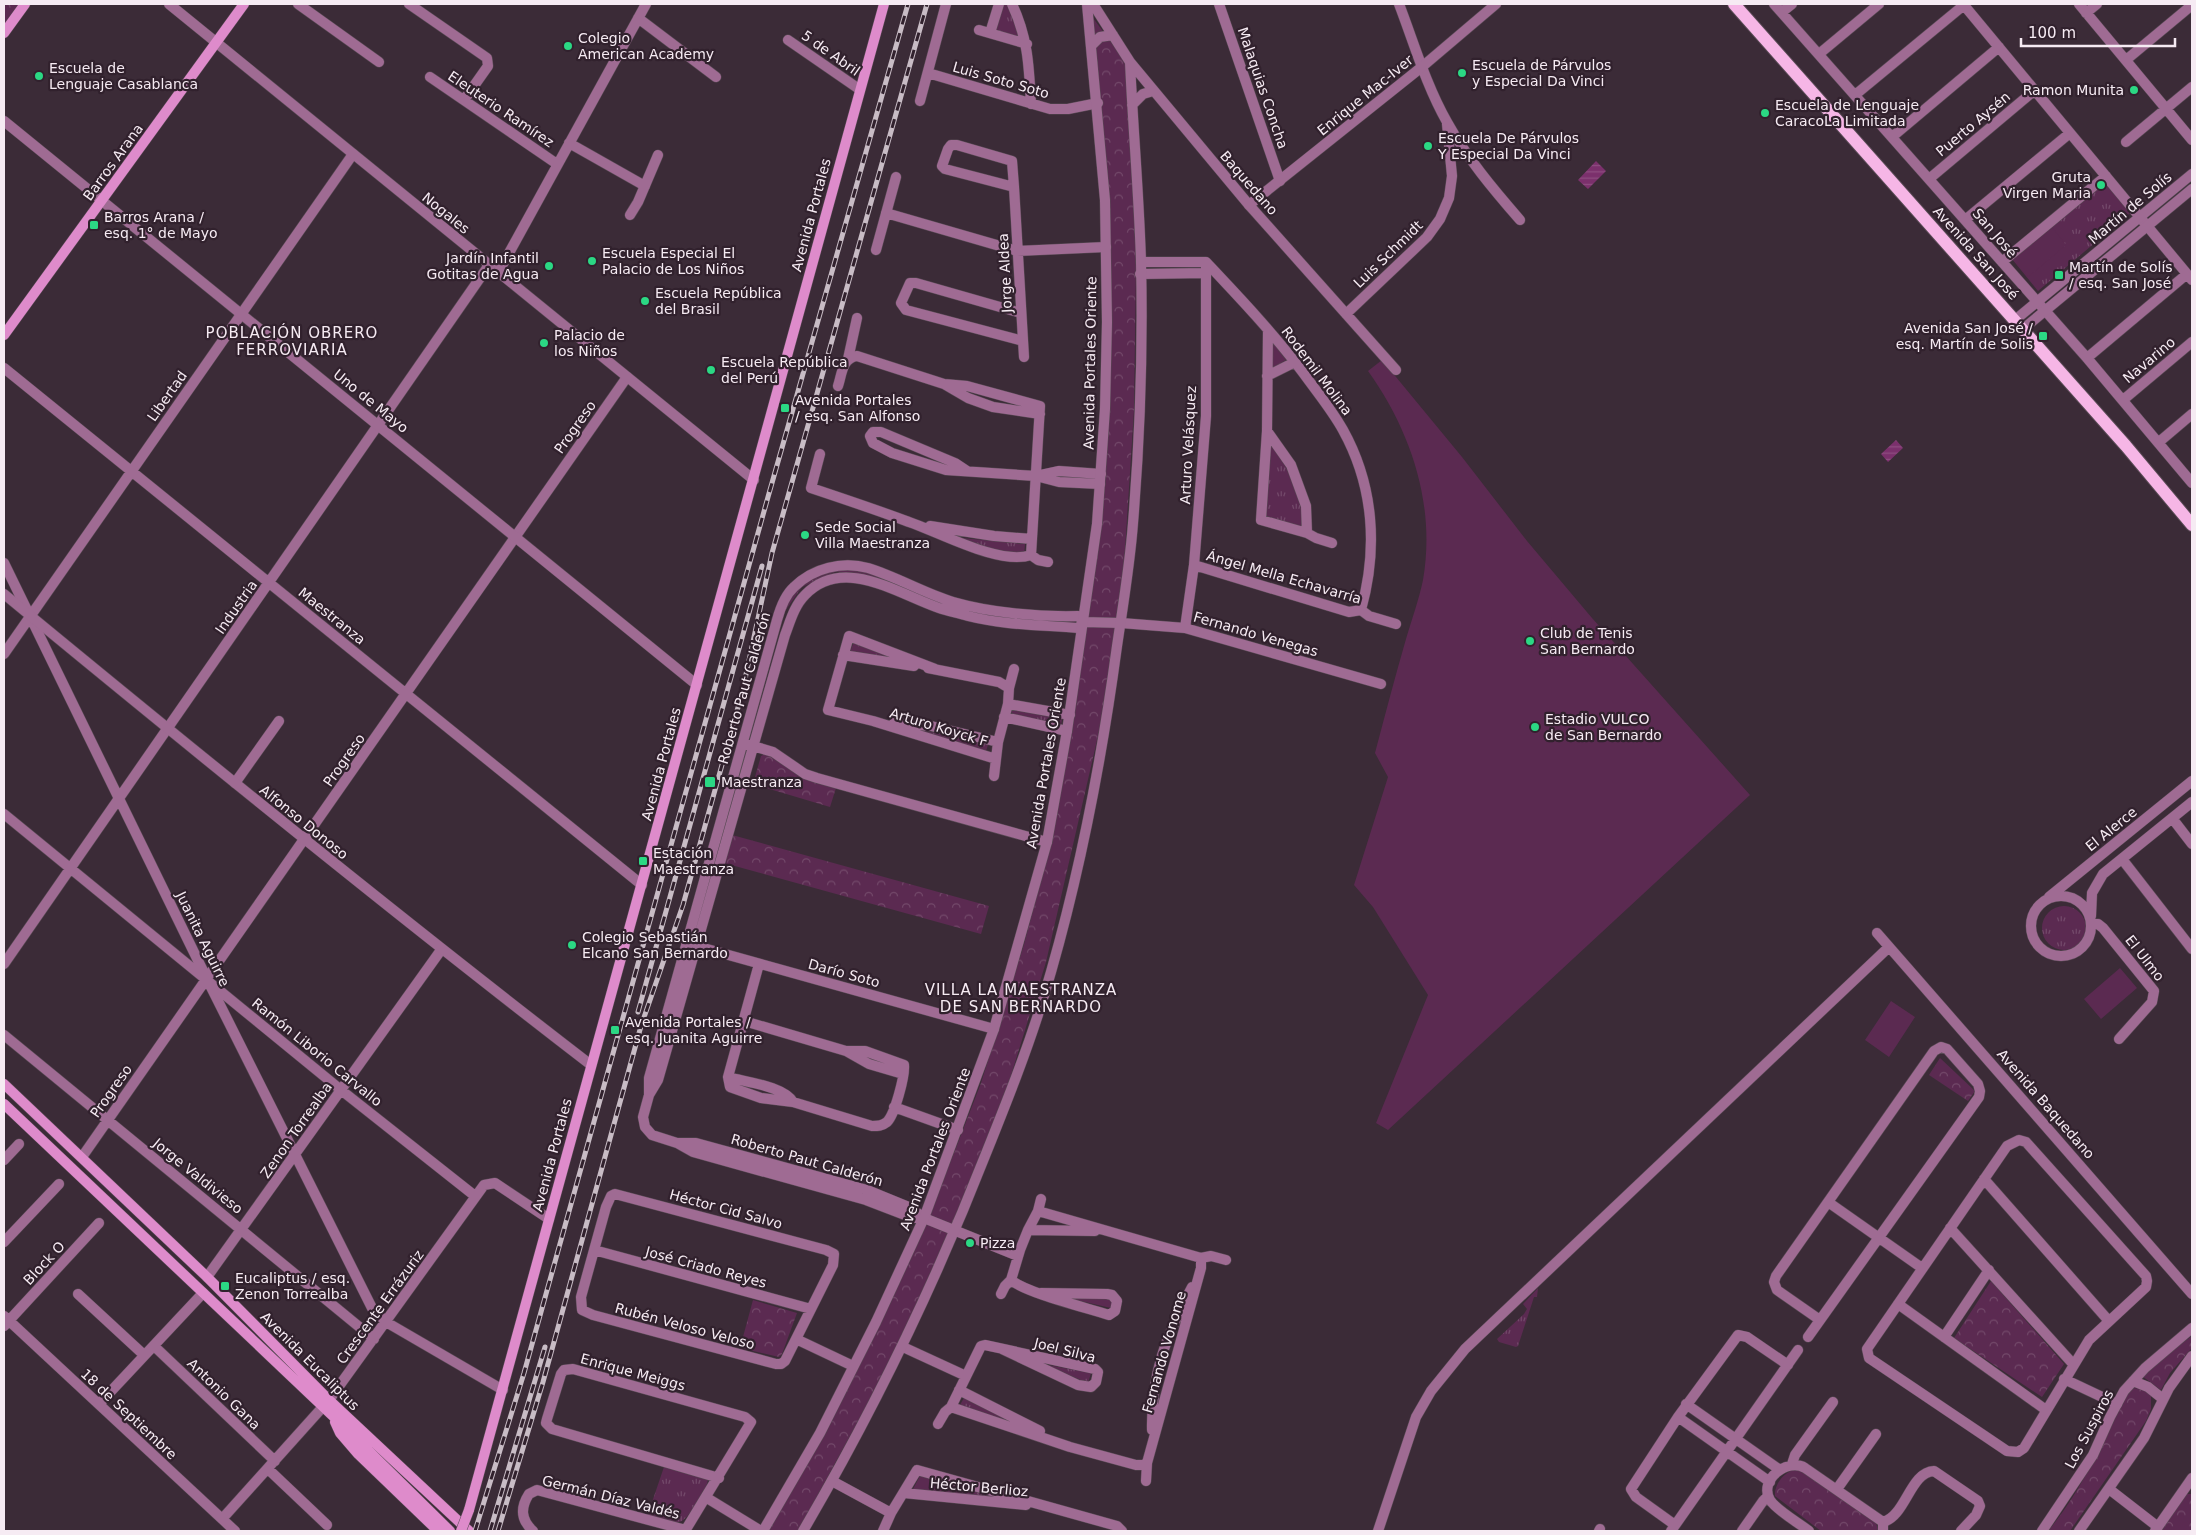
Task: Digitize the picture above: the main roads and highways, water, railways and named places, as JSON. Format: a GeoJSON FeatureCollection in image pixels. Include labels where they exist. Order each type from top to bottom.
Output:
{"type":"FeatureCollection","features":[{"type":"Feature","properties":{"kind":"main road"},"geometry":{"type":"LineString","coordinates":[[4,33],[25,4]]}},
{"type":"Feature","properties":{"kind":"main road","name":"Barros Arana"},"geometry":{"type":"LineString","coordinates":[[4,335],[244,4]]}},
{"type":"Feature","properties":{"kind":"main road","name":"Avenida Portales"},"geometry":{"type":"LineString","coordinates":[[461,1531],[469,1510],[503,1390],[884,4]]}},
{"type":"Feature","properties":{"kind":"main road","name":"Avenida San José"},"geometry":{"type":"LineString","coordinates":[[1734,4],[2126,446],[2192,525]]}},
{"type":"Feature","properties":{"kind":"main road","name":"Avenida Eucaliptus"},"geometry":{"type":"LineString","coordinates":[[4,1084],[207,1277],[326,1404],[333,1416],[450,1531]]}},
{"type":"Feature","properties":{"kind":"main road","name":"Avenida Eucaliptus"},"geometry":{"type":"LineString","coordinates":[[4,1104],[203,1293],[469,1531]]}},
{"type":"Feature","properties":{"kind":"main road"},"geometry":{"type":"LineString","coordinates":[[333,1416],[340,1433],[358,1454],[438,1531]]}},
{"type":"Feature","properties":{"kind":"railway"},"geometry":{"type":"LineString","coordinates":[[475,1531],[524,1373],[768,497],[908,4]]}},
{"type":"Feature","properties":{"kind":"railway"},"geometry":{"type":"LineString","coordinates":[[498,1531],[543,1382],[641,1026],[683,905],[742,693],[772,553],[927,4]]}},
{"type":"Feature","properties":{"kind":"railway"},"geometry":{"type":"LineString","coordinates":[[638,1012],[762,566]]}},
{"type":"Feature","properties":{"kind":"railway"},"geometry":{"type":"LineString","coordinates":[[490,1531],[545,1347]]}},
{"type":"Feature","properties":{"kind":"place","name":"Colegio American Academy"},"geometry":{"type":"Point","coordinates":[568,46]}},
{"type":"Feature","properties":{"kind":"place","name":"Escuela de Párvulos y Especial Da Vinci"},"geometry":{"type":"Point","coordinates":[1462,73]}},
{"type":"Feature","properties":{"kind":"place","name":"Escuela de Lenguaje Casablanca"},"geometry":{"type":"Point","coordinates":[39,76]}},
{"type":"Feature","properties":{"kind":"place","name":"Ramon Munita"},"geometry":{"type":"Point","coordinates":[2134,90]}},
{"type":"Feature","properties":{"kind":"place","name":"Escuela de Lenguaje CaracoLa Limitada"},"geometry":{"type":"Point","coordinates":[1765,113]}},
{"type":"Feature","properties":{"kind":"place","name":"Escuela De Párvulos Y Especial Da Vinci"},"geometry":{"type":"Point","coordinates":[1428,146]}},
{"type":"Feature","properties":{"kind":"place","name":"Gruta Virgen Maria"},"geometry":{"type":"Point","coordinates":[2101,185]}},
{"type":"Feature","properties":{"kind":"place","name":"Barros Arana / esq. 1° de Mayo"},"geometry":{"type":"Point","coordinates":[94,225]}},
{"type":"Feature","properties":{"kind":"place","name":"Escuela Especial El Palacio de Los Niños"},"geometry":{"type":"Point","coordinates":[592,261]}},
{"type":"Feature","properties":{"kind":"place","name":"Jardín Infantil Gotitas de Agua"},"geometry":{"type":"Point","coordinates":[549,266]}},
{"type":"Feature","properties":{"kind":"place","name":"Martín de Solís / esq. San José"},"geometry":{"type":"Point","coordinates":[2059,275]}},
{"type":"Feature","properties":{"kind":"place","name":"Escuela República del Brasil"},"geometry":{"type":"Point","coordinates":[645,301]}},
{"type":"Feature","properties":{"kind":"place","name":"Avenida San José / esq. Martín de Solis"},"geometry":{"type":"Point","coordinates":[2043,336]}},
{"type":"Feature","properties":{"kind":"place","name":"Palacio de los Niños"},"geometry":{"type":"Point","coordinates":[544,343]}},
{"type":"Feature","properties":{"kind":"place","name":"Escuela República del Perú"},"geometry":{"type":"Point","coordinates":[711,370]}},
{"type":"Feature","properties":{"kind":"place","name":"Avenida Portales / esq. San Alfonso"},"geometry":{"type":"Point","coordinates":[785,408]}},
{"type":"Feature","properties":{"kind":"place","name":"Sede Social Villa Maestranza"},"geometry":{"type":"Point","coordinates":[805,535]}},
{"type":"Feature","properties":{"kind":"place","name":"Club de Tenis San Bernardo"},"geometry":{"type":"Point","coordinates":[1530,641]}},
{"type":"Feature","properties":{"kind":"place","name":"Estadio VULCO de San Bernardo"},"geometry":{"type":"Point","coordinates":[1535,727]}},
{"type":"Feature","properties":{"kind":"place","name":"Maestranza"},"geometry":{"type":"Point","coordinates":[710,782]}},
{"type":"Feature","properties":{"kind":"place","name":"Estación Maestranza"},"geometry":{"type":"Point","coordinates":[643,861]}},
{"type":"Feature","properties":{"kind":"place","name":"Colegio Sebastián Elcano San Bernardo"},"geometry":{"type":"Point","coordinates":[572,945]}},
{"type":"Feature","properties":{"kind":"place","name":"Avenida Portales / esq. Juanita Aguirre"},"geometry":{"type":"Point","coordinates":[615,1030]}},
{"type":"Feature","properties":{"kind":"place","name":"Pizza"},"geometry":{"type":"Point","coordinates":[970,1243]}},
{"type":"Feature","properties":{"kind":"place","name":"Eucaliptus / esq. Zenon Torrealba"},"geometry":{"type":"Point","coordinates":[225,1286]}},
{"type":"Feature","properties":{"kind":"district","name":"POBLACIÓN OBRERO FERROVIARIA"},"geometry":{"type":"Point","coordinates":[292,342]}},
{"type":"Feature","properties":{"kind":"district","name":"VILLA LA MAESTRANZA DE SAN BERNARDO"},"geometry":{"type":"Point","coordinates":[1021,998]}}]}
